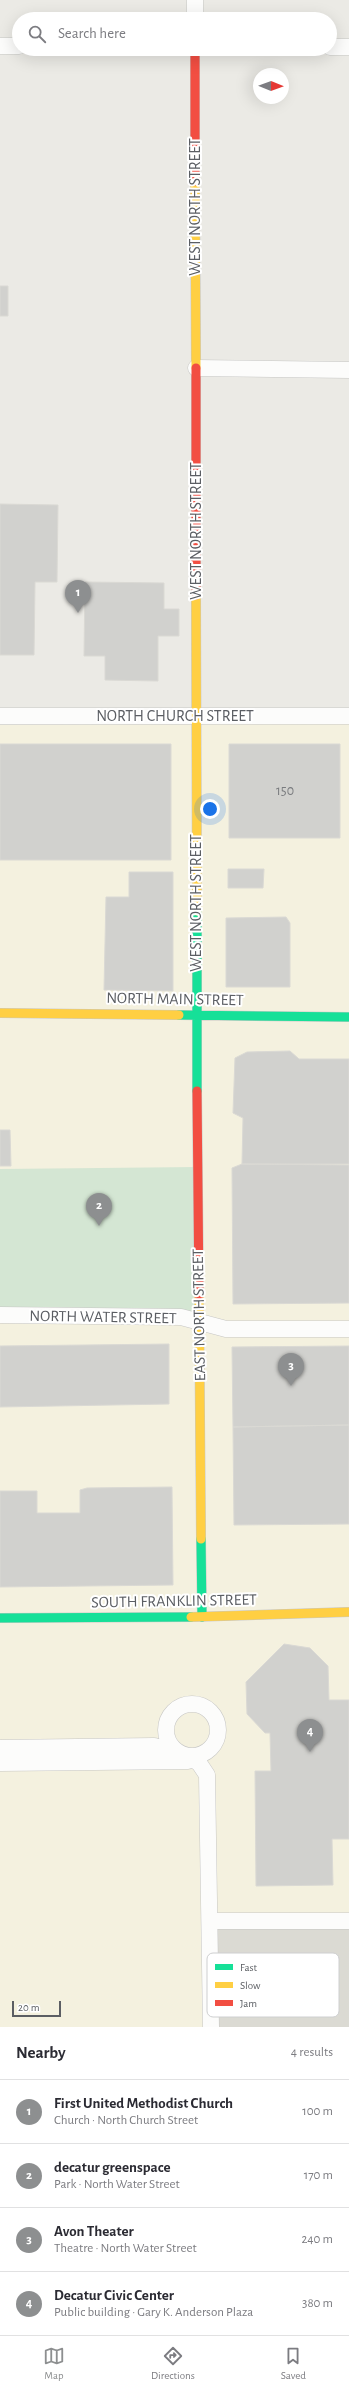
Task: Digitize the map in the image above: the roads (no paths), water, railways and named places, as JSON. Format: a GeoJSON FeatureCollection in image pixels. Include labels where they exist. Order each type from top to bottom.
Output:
{"type":"FeatureCollection","features":[{"type":"Feature","properties":{"kind":"street"},"geometry":{"type":"LineString","coordinates":[[195,0],[195,12]]}},
{"type":"Feature","properties":{"kind":"street"},"geometry":{"type":"LineString","coordinates":[[0,46],[12,46]]}},
{"type":"Feature","properties":{"kind":"street"},"geometry":{"type":"LineString","coordinates":[[337,47],[349,47]]}},
{"type":"Feature","properties":{"kind":"street","name":"WEST NORTH STREET"},"geometry":{"type":"LineString","coordinates":[[195,56],[196,1014]]}},
{"type":"Feature","properties":{"kind":"street"},"geometry":{"type":"LineString","coordinates":[[196,368],[349,370]]}},
{"type":"Feature","properties":{"kind":"street","name":"NORTH CHURCH STREET"},"geometry":{"type":"LineString","coordinates":[[0,716],[349,716]]}},
{"type":"Feature","properties":{"kind":"street","name":"NORTH MAIN STREET"},"geometry":{"type":"LineString","coordinates":[[0,1013],[196,1014],[349,1017]]}},
{"type":"Feature","properties":{"kind":"street","name":"EAST NORTH STREET"},"geometry":{"type":"LineString","coordinates":[[196,1014],[202,1617]]}},
{"type":"Feature","properties":{"kind":"street","name":"NORTH WATER STREET"},"geometry":{"type":"LineString","coordinates":[[0,1316],[180,1316],[226,1329],[349,1329]]}},
{"type":"Feature","properties":{"kind":"street","name":"SOUTH FRANKLIN STREET"},"geometry":{"type":"LineString","coordinates":[[0,1618],[202,1617],[349,1612]]}},
{"type":"Feature","properties":{"kind":"street"},"geometry":{"type":"LineString","coordinates":[[319,1613],[337,1621]]}},
{"type":"Feature","properties":{"kind":"street"},"geometry":{"type":"LineString","coordinates":[[207,1775],[202,1766],[172,1747],[168,1739],[166,1729],[171,1716],[178,1709],[186,1705],[200,1705],[212,1713],[218,1726],[214,1744],[208,1760],[207,1775],[210,1953]]}},
{"type":"Feature","properties":{"kind":"street"},"geometry":{"type":"LineString","coordinates":[[0,1763],[190,1758],[208,1752],[214,1744]]}},
{"type":"Feature","properties":{"kind":"street"},"geometry":{"type":"LineString","coordinates":[[0,1748],[143,1745],[163,1747],[190,1758]]}},
{"type":"Feature","properties":{"kind":"street"},"geometry":{"type":"LineString","coordinates":[[210,1921],[349,1921]]}},
{"type":"Feature","properties":{"kind":"street"},"geometry":{"type":"LineString","coordinates":[[211,2017],[211,2027]]}},
{"type":"Feature","properties":{"kind":"place","name":"First United Methodist Church"},"geometry":{"type":"Point","coordinates":[78,613]}},
{"type":"Feature","properties":{"kind":"place","name":"decatur greenspace"},"geometry":{"type":"Point","coordinates":[99,1226]}},
{"type":"Feature","properties":{"kind":"place","name":"Avon Theater"},"geometry":{"type":"Point","coordinates":[291,1386]}},
{"type":"Feature","properties":{"kind":"place","name":"Decatur Civic Center"},"geometry":{"type":"Point","coordinates":[310,1752]}}]}
